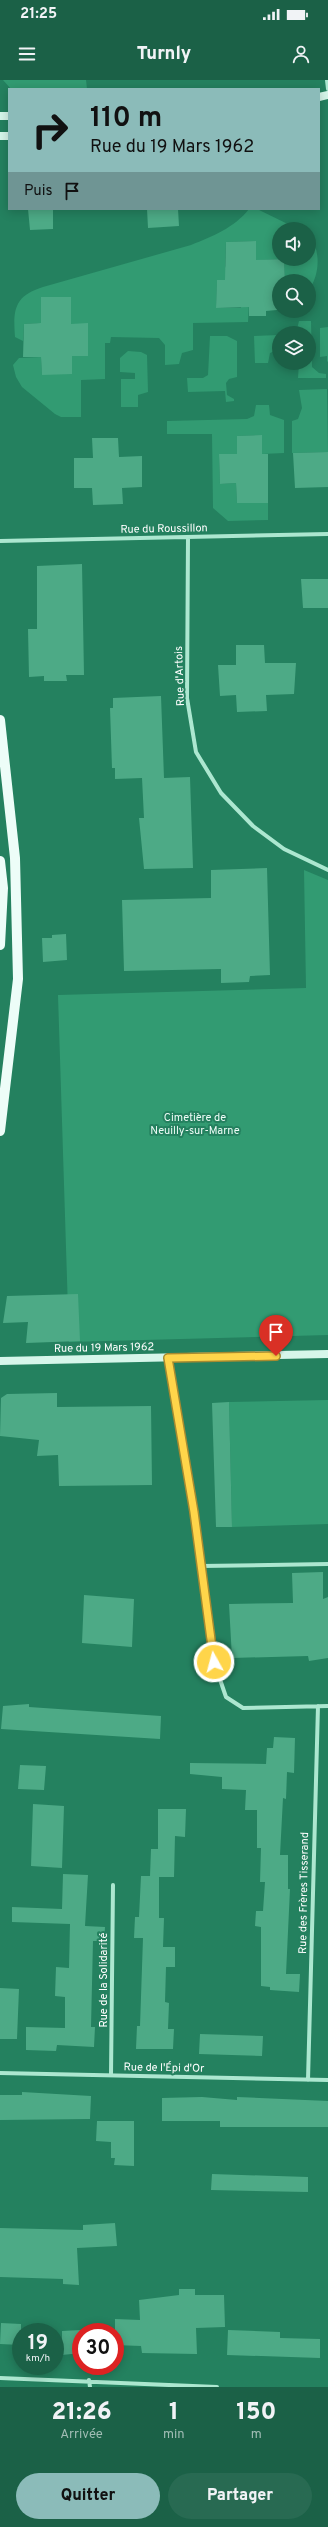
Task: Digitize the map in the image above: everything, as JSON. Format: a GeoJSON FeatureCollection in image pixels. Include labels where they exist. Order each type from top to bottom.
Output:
{"type":"FeatureCollection","features":[{"type":"Feature","properties":{"kind":"main road"},"geometry":{"type":"LineString","coordinates":[[0,720],[16,858],[18,979],[0,1131]]}},
{"type":"Feature","properties":{"kind":"main road"},"geometry":{"type":"LineString","coordinates":[[0,861],[3,888],[0,945]]}},
{"type":"Feature","properties":{"kind":"street"},"geometry":{"type":"LineString","coordinates":[[327,80],[328,89]]}},
{"type":"Feature","properties":{"kind":"street","name":"Rue du Roussillon"},"geometry":{"type":"LineString","coordinates":[[0,541],[328,534]]}},
{"type":"Feature","properties":{"kind":"street","name":"Rue d'Artois"},"geometry":{"type":"LineString","coordinates":[[188,538],[187,698],[196,752],[221,793],[253,826],[284,849],[328,870]]}},
{"type":"Feature","properties":{"kind":"street","name":"Rue du 19 Mars 1962"},"geometry":{"type":"LineString","coordinates":[[0,1361],[328,1354]]}},
{"type":"Feature","properties":{"kind":"street"},"geometry":{"type":"LineString","coordinates":[[168,1358],[201,1566],[214,1662],[226,1697],[243,1708],[328,1706]]}},
{"type":"Feature","properties":{"kind":"street"},"geometry":{"type":"LineString","coordinates":[[201,1566],[328,1564]]}},
{"type":"Feature","properties":{"kind":"street","name":"Rue des Frères Tisserand"},"geometry":{"type":"LineString","coordinates":[[308,2080],[318,1706]]}},
{"type":"Feature","properties":{"kind":"street","name":"Rue de la Solidarité"},"geometry":{"type":"LineString","coordinates":[[111,2076],[113,1885]]}},
{"type":"Feature","properties":{"kind":"street","name":"Rue de l'Épi d'Or"},"geometry":{"type":"LineString","coordinates":[[0,2072],[111,2076],[328,2080]]}},
{"type":"Feature","properties":{"kind":"street"},"geometry":{"type":"LineString","coordinates":[[0,2378],[89,2380],[217,2387]]}},
{"type":"Feature","properties":{"kind":"street"},"geometry":{"type":"LineString","coordinates":[[89,2380],[90,2387]]}},
{"type":"Feature","properties":{"kind":"green space"},"geometry":{"type":"Polygon","coordinates":[[[3,80],[86,80],[87,88],[10,88],[3,80]]]}},
{"type":"Feature","properties":{"kind":"green space"},"geometry":{"type":"Polygon","coordinates":[[[248,210],[259,210],[284,222],[272,222],[272,260],[261,260],[256,263],[256,241],[226,242],[225,266],[232,280],[217,281],[216,308],[241,308],[241,302],[249,302],[248,322],[193,323],[193,350],[182,353],[179,364],[165,365],[165,345],[159,338],[111,337],[110,343],[105,343],[105,379],[81,380],[81,417],[61,417],[55,414],[22,387],[16,377],[13,365],[19,358],[41,357],[42,375],[72,356],[88,356],[88,324],[71,324],[70,297],[41,297],[41,323],[24,324],[23,341],[15,337],[15,312],[17,305],[26,295],[43,287],[191,245],[215,235],[237,221],[248,210]]]}},
{"type":"Feature","properties":{"kind":"green space"},"geometry":{"type":"Polygon","coordinates":[[[316,248],[318,262],[316,274],[285,274],[284,266],[316,266],[316,248]]]}},
{"type":"Feature","properties":{"kind":"green space"},"geometry":{"type":"Polygon","coordinates":[[[299,321],[311,321],[311,326],[298,326],[299,321]]]}},
{"type":"Feature","properties":{"kind":"green space"},"geometry":{"type":"Polygon","coordinates":[[[328,327],[327,362],[327,356],[320,357],[320,328],[328,327]]]}},
{"type":"Feature","properties":{"kind":"green space"},"geometry":{"type":"Polygon","coordinates":[[[272,335],[272,352],[270,353],[268,363],[255,363],[254,336],[272,335]]]}},
{"type":"Feature","properties":{"kind":"green space"},"geometry":{"type":"Polygon","coordinates":[[[210,336],[227,336],[237,341],[237,377],[229,379],[226,383],[227,395],[234,399],[234,401],[226,402],[225,391],[188,392],[187,378],[203,378],[208,375],[210,336]]]}},
{"type":"Feature","properties":{"kind":"green space"},"geometry":{"type":"Polygon","coordinates":[[[128,351],[141,352],[147,355],[148,392],[138,395],[138,407],[121,407],[121,379],[135,379],[135,373],[120,372],[120,358],[128,351]]]}},
{"type":"Feature","properties":{"kind":"green space"},"geometry":{"type":"Polygon","coordinates":[[[299,370],[316,370],[319,373],[326,374],[326,378],[298,378],[299,370]]]}},
{"type":"Feature","properties":{"kind":"green space"},"geometry":{"type":"Polygon","coordinates":[[[327,389],[328,452],[292,453],[292,421],[298,419],[302,408],[299,390],[327,389]]]}},
{"type":"Feature","properties":{"kind":"green space"},"geometry":{"type":"Polygon","coordinates":[[[256,405],[269,405],[270,415],[284,420],[284,453],[262,454],[262,435],[237,436],[237,454],[219,454],[220,484],[236,483],[237,503],[268,503],[268,520],[228,521],[213,508],[212,434],[167,434],[167,421],[247,419],[254,416],[256,405]]]}},
{"type":"Feature","properties":{"kind":"green space","name":"Cimetière de Neuilly-sur-Marne"},"geometry":{"type":"Polygon","coordinates":[[[304,870],[328,880],[328,1335],[69,1342],[58,995],[306,988],[304,870]]]}},
{"type":"Feature","properties":{"kind":"green space"},"geometry":{"type":"Polygon","coordinates":[[[328,1400],[328,1524],[232,1527],[229,1402],[328,1400]]]}},
{"type":"Feature","properties":{"kind":"building"},"geometry":{"type":"Polygon","coordinates":[[[28,210],[53,210],[53,229],[30,230],[28,210]]]}},
{"type":"Feature","properties":{"kind":"building"},"geometry":{"type":"Polygon","coordinates":[[[147,210],[178,210],[179,226],[148,228],[147,210]]]}},
{"type":"Feature","properties":{"kind":"building"},"geometry":{"type":"Polygon","coordinates":[[[256,241],[256,260],[272,259],[272,266],[284,266],[285,274],[272,274],[272,310],[266,311],[266,316],[249,316],[249,307],[216,308],[217,280],[225,280],[226,242],[256,241]]]}},
{"type":"Feature","properties":{"kind":"building"},"geometry":{"type":"Polygon","coordinates":[[[41,297],[71,297],[71,324],[88,323],[88,356],[72,356],[72,374],[42,375],[41,357],[23,357],[24,324],[41,323],[41,297]]]}},
{"type":"Feature","properties":{"kind":"building"},"geometry":{"type":"Polygon","coordinates":[[[262,435],[262,454],[268,454],[268,503],[237,503],[236,483],[220,484],[219,454],[237,454],[237,436],[262,435]]]}},
{"type":"Feature","properties":{"kind":"building"},"geometry":{"type":"Polygon","coordinates":[[[92,438],[118,438],[119,457],[142,456],[142,487],[122,488],[123,504],[93,505],[92,488],[74,488],[74,458],[93,458],[92,438]]]}},
{"type":"Feature","properties":{"kind":"building"},"geometry":{"type":"Polygon","coordinates":[[[328,452],[328,487],[295,488],[293,453],[328,452]]]}},
{"type":"Feature","properties":{"kind":"building"},"geometry":{"type":"Polygon","coordinates":[[[82,564],[84,675],[66,675],[67,681],[44,681],[44,676],[29,677],[28,629],[37,629],[37,566],[82,564]]]}},
{"type":"Feature","properties":{"kind":"building"},"geometry":{"type":"Polygon","coordinates":[[[301,579],[328,579],[328,608],[303,608],[301,579]]]}},
{"type":"Feature","properties":{"kind":"building"},"geometry":{"type":"Polygon","coordinates":[[[236,645],[264,645],[265,663],[296,663],[294,694],[266,695],[267,711],[237,712],[236,695],[220,696],[218,665],[236,665],[236,645]]]}},
{"type":"Feature","properties":{"kind":"building"},"geometry":{"type":"Polygon","coordinates":[[[161,696],[164,778],[190,777],[193,868],[144,869],[139,818],[144,818],[142,778],[115,779],[115,768],[112,768],[110,708],[113,708],[113,698],[161,696]]]}},
{"type":"Feature","properties":{"kind":"building"},"geometry":{"type":"Polygon","coordinates":[[[267,868],[270,975],[250,976],[249,982],[221,983],[221,969],[124,971],[122,900],[211,898],[211,870],[267,868]]]}},
{"type":"Feature","properties":{"kind":"building"},"geometry":{"type":"Polygon","coordinates":[[[66,934],[67,960],[43,962],[42,938],[52,938],[52,935],[66,934]]]}},
{"type":"Feature","properties":{"kind":"building"},"geometry":{"type":"Polygon","coordinates":[[[78,1294],[80,1341],[26,1343],[28,1322],[3,1323],[7,1296],[78,1294]]]}},
{"type":"Feature","properties":{"kind":"building"},"geometry":{"type":"Polygon","coordinates":[[[57,1393],[57,1407],[151,1406],[152,1485],[59,1486],[58,1455],[37,1456],[39,1440],[0,1436],[1,1398],[7,1394],[57,1393]]]}},
{"type":"Feature","properties":{"kind":"building"},"geometry":{"type":"Polygon","coordinates":[[[229,1402],[232,1527],[216,1527],[212,1403],[229,1402]]]}},
{"type":"Feature","properties":{"kind":"building"},"geometry":{"type":"Polygon","coordinates":[[[323,1572],[323,1599],[328,1597],[328,1658],[309,1661],[308,1656],[232,1658],[229,1604],[293,1603],[292,1573],[323,1572]]]}},
{"type":"Feature","properties":{"kind":"building"},"geometry":{"type":"Polygon","coordinates":[[[84,1595],[134,1599],[132,1647],[82,1643],[84,1595]]]}},
{"type":"Feature","properties":{"kind":"building"},"geometry":{"type":"Polygon","coordinates":[[[29,1704],[29,1707],[161,1716],[160,1739],[1,1729],[3,1706],[29,1704]]]}},
{"type":"Feature","properties":{"kind":"building"},"geometry":{"type":"Polygon","coordinates":[[[274,1737],[295,1738],[294,1773],[287,1772],[286,1799],[283,1798],[280,1855],[288,1855],[288,1889],[290,1889],[286,1974],[300,1974],[299,1992],[270,1990],[270,1987],[261,1986],[261,1927],[255,1926],[256,1911],[263,1911],[265,1882],[260,1882],[261,1848],[257,1848],[257,1810],[245,1810],[246,1790],[222,1789],[222,1777],[190,1774],[190,1763],[266,1764],[267,1748],[273,1748],[274,1737]]]}},
{"type":"Feature","properties":{"kind":"building"},"geometry":{"type":"Polygon","coordinates":[[[20,1765],[46,1766],[44,1790],[18,1789],[20,1765]]]}},
{"type":"Feature","properties":{"kind":"building"},"geometry":{"type":"Polygon","coordinates":[[[33,1804],[64,1806],[62,1868],[31,1866],[33,1804]]]}},
{"type":"Feature","properties":{"kind":"building"},"geometry":{"type":"Polygon","coordinates":[[[158,1809],[186,1809],[185,1837],[175,1836],[174,1877],[159,1877],[159,1918],[164,1918],[163,1947],[175,1947],[175,1967],[166,1967],[165,2002],[169,2003],[168,2029],[174,2029],[173,2049],[136,2049],[137,2026],[140,2026],[143,1938],[134,1938],[135,1917],[139,1917],[141,1876],[150,1876],[151,1849],[158,1849],[158,1809]]]}},
{"type":"Feature","properties":{"kind":"building"},"geometry":{"type":"Polygon","coordinates":[[[63,1874],[88,1875],[85,1926],[105,1927],[104,1941],[93,1941],[91,2027],[95,2027],[94,2047],[57,2045],[56,2051],[26,2050],[26,2027],[65,2028],[65,1997],[55,1996],[56,1967],[69,1968],[70,1924],[12,1922],[12,1907],[62,1909],[63,1874]]]}},
{"type":"Feature","properties":{"kind":"building"},"geometry":{"type":"Polygon","coordinates":[[[0,1988],[19,1989],[17,2039],[0,2039],[0,1988]]]}},
{"type":"Feature","properties":{"kind":"building"},"geometry":{"type":"Polygon","coordinates":[[[200,2034],[263,2036],[262,2056],[199,2054],[200,2034]]]}},
{"type":"Feature","properties":{"kind":"building"},"geometry":{"type":"Polygon","coordinates":[[[22,2092],[91,2096],[90,2119],[0,2120],[0,2095],[22,2095],[22,2092]]]}},
{"type":"Feature","properties":{"kind":"building"},"geometry":{"type":"Polygon","coordinates":[[[202,2097],[237,2100],[237,2097],[328,2101],[328,2127],[220,2127],[220,2121],[162,2121],[162,2098],[202,2097]]]}},
{"type":"Feature","properties":{"kind":"building"},"geometry":{"type":"Polygon","coordinates":[[[97,2121],[134,2121],[134,2166],[114,2165],[115,2158],[111,2158],[111,2142],[96,2141],[97,2121]]]}},
{"type":"Feature","properties":{"kind":"building"},"geometry":{"type":"Polygon","coordinates":[[[212,2174],[308,2177],[308,2192],[211,2190],[212,2174]]]}},
{"type":"Feature","properties":{"kind":"building"},"geometry":{"type":"Polygon","coordinates":[[[115,2223],[117,2246],[77,2248],[79,2285],[63,2284],[63,2279],[0,2277],[0,2228],[83,2230],[83,2225],[115,2223]]]}},
{"type":"Feature","properties":{"kind":"building"},"geometry":{"type":"Polygon","coordinates":[[[179,2289],[195,2289],[195,2295],[224,2295],[225,2327],[196,2328],[197,2354],[142,2353],[141,2346],[124,2345],[124,2323],[115,2323],[115,2319],[140,2320],[139,2300],[179,2295],[179,2289]]]}},
{"type":"Feature","properties":{"kind":"building"},"geometry":{"type":"Polygon","coordinates":[[[1,2323],[12,2324],[12,2345],[0,2344],[1,2323]]]}},
{"type":"Feature","properties":{"kind":"building"},"geometry":{"type":"Polygon","coordinates":[[[72,2330],[72,2354],[64,2355],[64,2331],[72,2330]]]}},
{"type":"Feature","properties":{"kind":"building"},"geometry":{"type":"Polygon","coordinates":[[[228,2330],[280,2332],[280,2338],[320,2339],[320,2358],[227,2355],[228,2330]]]}},
{"type":"Feature","properties":{"kind":"route"},"geometry":{"type":"LineString","coordinates":[[214,1662],[194,1512],[168,1358],[276,1356]]}}]}
